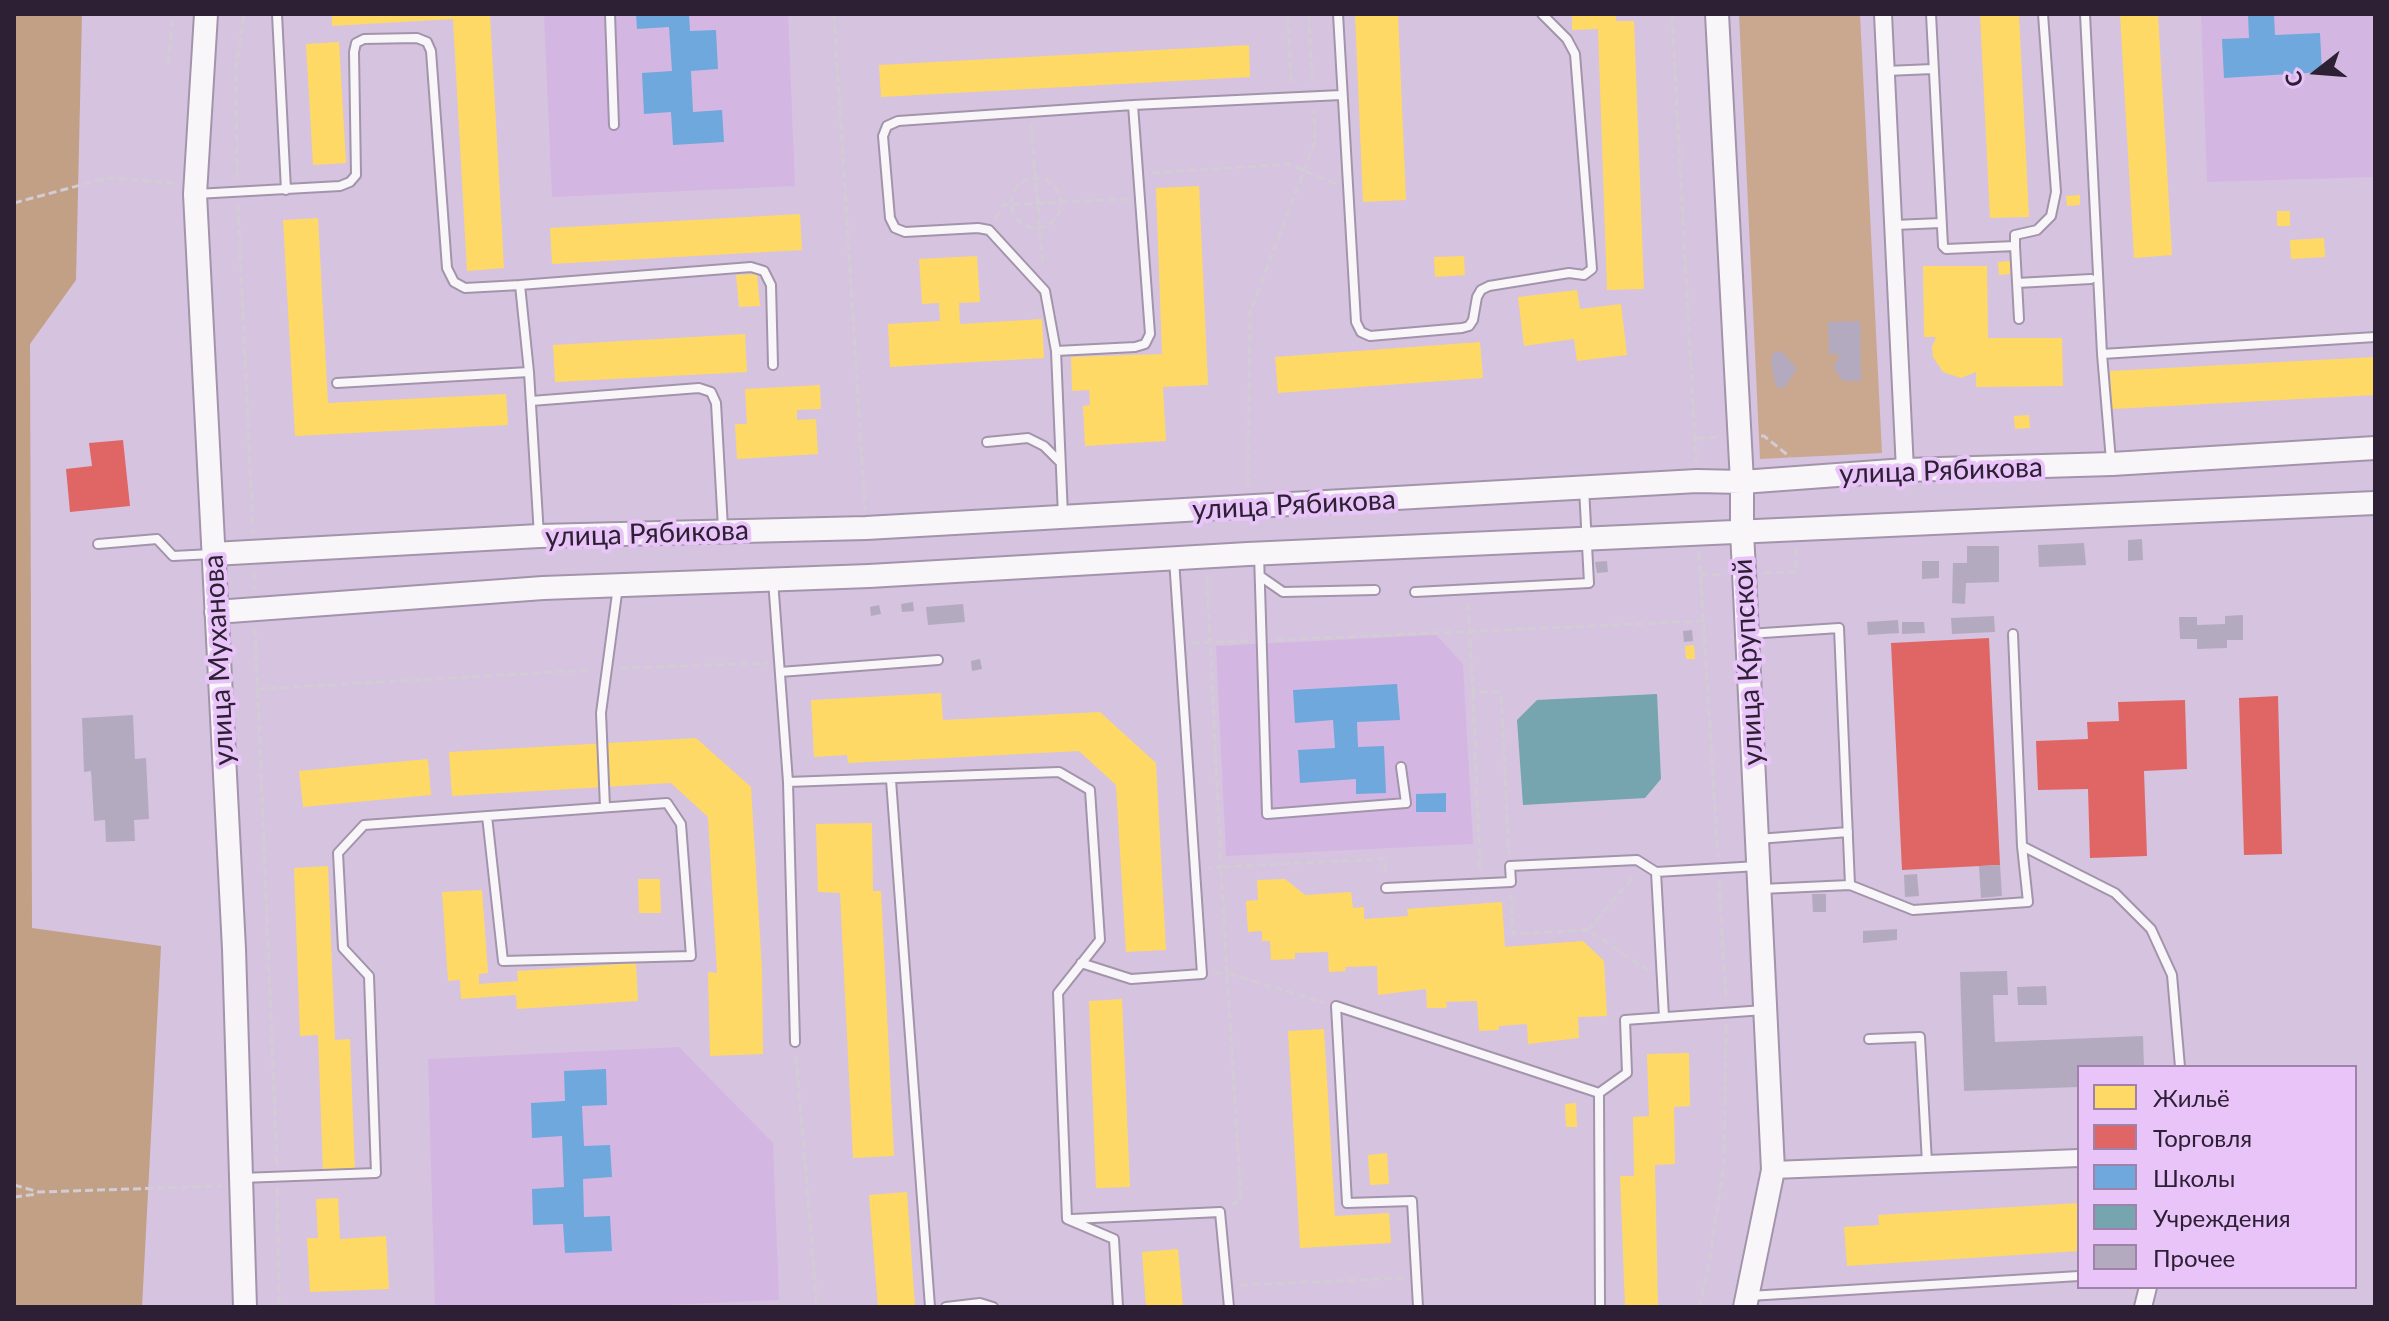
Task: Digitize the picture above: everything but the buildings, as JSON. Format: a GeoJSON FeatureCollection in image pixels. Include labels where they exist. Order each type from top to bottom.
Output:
{"type":"FeatureCollection","features":[{"type":"Feature","properties":{"kind":"street","name":"улица Муханова"},"geometry":{"type":"LineString","coordinates":[[206,14],[194,189],[234,949],[245,1307]]}},
{"type":"Feature","properties":{"kind":"street","name":"улица Крупской"},"geometry":{"type":"LineString","coordinates":[[1717,14],[1773,1170],[1747,1302]]}},
{"type":"Feature","properties":{"kind":"street"},"geometry":{"type":"LineString","coordinates":[[1883,14],[1905,470]]}},
{"type":"Feature","properties":{"kind":"street","name":"улица Рябикова"},"geometry":{"type":"LineString","coordinates":[[213,554],[539,536],[866,528],[1697,481],[1742,482],[1905,470],[2112,464],[2375,448]]}},
{"type":"Feature","properties":{"kind":"street","name":"улица Рябикова"},"geometry":{"type":"LineString","coordinates":[[216,612],[543,588],[869,576],[1259,553],[2375,503]]}},
{"type":"Feature","properties":{"kind":"street"},"geometry":{"type":"LineString","coordinates":[[1773,1170],[2077,1158]]}},
{"type":"Feature","properties":{"kind":"lane"},"geometry":{"type":"LineString","coordinates":[[277,14],[286,190]]}},
{"type":"Feature","properties":{"kind":"lane"},"geometry":{"type":"LineString","coordinates":[[610,14],[614,125]]}},
{"type":"Feature","properties":{"kind":"lane"},"geometry":{"type":"LineString","coordinates":[[1338,14],[1356,322],[1361,332],[1370,336],[1469,326],[1477,297],[1481,290],[1489,286],[1569,273],[1584,275],[1592,269],[1575,54],[1567,39],[1542,14]]}},
{"type":"Feature","properties":{"kind":"lane"},"geometry":{"type":"LineString","coordinates":[[1931,14],[1943,246],[1946,249],[2015,246]]}},
{"type":"Feature","properties":{"kind":"lane"},"geometry":{"type":"LineString","coordinates":[[2019,319],[2015,235],[2037,230],[2051,216],[2056,192],[2043,14]]}},
{"type":"Feature","properties":{"kind":"lane"},"geometry":{"type":"LineString","coordinates":[[2085,14],[2102,354],[2112,464]]}},
{"type":"Feature","properties":{"kind":"lane"},"geometry":{"type":"LineString","coordinates":[[194,189],[238,192],[286,190],[340,186],[350,182],[356,175],[356,43],[364,39],[417,38],[427,42],[431,51],[447,268],[454,282],[465,288],[751,267],[764,271],[771,285],[773,365]]}},
{"type":"Feature","properties":{"kind":"lane"},"geometry":{"type":"LineString","coordinates":[[1885,71],[1933,69]]}},
{"type":"Feature","properties":{"kind":"lane"},"geometry":{"type":"LineString","coordinates":[[1063,516],[1056,351],[1045,291],[989,230],[905,232],[895,228],[890,218],[883,136],[887,126],[898,121],[1341,95]]}},
{"type":"Feature","properties":{"kind":"lane"},"geometry":{"type":"LineString","coordinates":[[1056,351],[1135,347],[1145,344],[1150,334],[1133,105]]}},
{"type":"Feature","properties":{"kind":"lane"},"geometry":{"type":"LineString","coordinates":[[1893,225],[1941,223]]}},
{"type":"Feature","properties":{"kind":"lane"},"geometry":{"type":"LineString","coordinates":[[2017,283],[2091,279]]}},
{"type":"Feature","properties":{"kind":"lane"},"geometry":{"type":"LineString","coordinates":[[520,285],[529,372],[539,536]]}},
{"type":"Feature","properties":{"kind":"lane"},"geometry":{"type":"LineString","coordinates":[[2102,354],[2375,337]]}},
{"type":"Feature","properties":{"kind":"lane"},"geometry":{"type":"LineString","coordinates":[[337,383],[529,372]]}},
{"type":"Feature","properties":{"kind":"lane"},"geometry":{"type":"LineString","coordinates":[[531,401],[699,388],[711,392],[716,403],[723,532]]}},
{"type":"Feature","properties":{"kind":"lane"},"geometry":{"type":"LineString","coordinates":[[987,442],[1028,438],[1044,446],[1061,463]]}},
{"type":"Feature","properties":{"kind":"lane"},"geometry":{"type":"LineString","coordinates":[[1415,592],[1589,583],[1584,488]]}},
{"type":"Feature","properties":{"kind":"lane"},"geometry":{"type":"LineString","coordinates":[[98,544],[157,539],[173,556],[213,554]]}},
{"type":"Feature","properties":{"kind":"lane"},"geometry":{"type":"LineString","coordinates":[[1259,553],[1267,814],[1406,803],[1401,767]]}},
{"type":"Feature","properties":{"kind":"lane"},"geometry":{"type":"LineString","coordinates":[[1081,963],[1131,979],[1202,974],[1174,558]]}},
{"type":"Feature","properties":{"kind":"lane"},"geometry":{"type":"LineString","coordinates":[[1260,576],[1283,592],[1375,590]]}},
{"type":"Feature","properties":{"kind":"lane"},"geometry":{"type":"LineString","coordinates":[[773,579],[788,782],[795,1042]]}},
{"type":"Feature","properties":{"kind":"lane"},"geometry":{"type":"LineString","coordinates":[[605,807],[601,713],[618,585]]}},
{"type":"Feature","properties":{"kind":"lane"},"geometry":{"type":"LineString","coordinates":[[1747,634],[1839,628],[1850,885]]}},
{"type":"Feature","properties":{"kind":"lane"},"geometry":{"type":"LineString","coordinates":[[1760,889],[1850,885],[1913,910],[2028,902],[2022,846],[2013,634]]}},
{"type":"Feature","properties":{"kind":"lane"},"geometry":{"type":"LineString","coordinates":[[780,667],[938,660]]}},
{"type":"Feature","properties":{"kind":"lane"},"geometry":{"type":"LineString","coordinates":[[788,782],[1059,772],[1090,790],[1100,940],[1058,993],[1067,1219]]}},
{"type":"Feature","properties":{"kind":"lane"},"geometry":{"type":"LineString","coordinates":[[891,780],[930,1307]]}},
{"type":"Feature","properties":{"kind":"lane"},"geometry":{"type":"LineString","coordinates":[[241,1182],[277,1176],[376,1173],[369,976],[343,948],[338,853],[364,825],[605,807],[667,803],[681,824],[691,956],[503,961],[487,816]]}},
{"type":"Feature","properties":{"kind":"lane"},"geometry":{"type":"LineString","coordinates":[[1757,839],[1848,832]]}},
{"type":"Feature","properties":{"kind":"lane"},"geometry":{"type":"LineString","coordinates":[[2022,846],[2115,893],[2151,929],[2172,975],[2180,1065]]}},
{"type":"Feature","properties":{"kind":"lane"},"geometry":{"type":"LineString","coordinates":[[1386,888],[1511,882],[1510,866],[1637,860],[1656,872],[1758,866]]}},
{"type":"Feature","properties":{"kind":"lane"},"geometry":{"type":"LineString","coordinates":[[1656,872],[1664,1017]]}},
{"type":"Feature","properties":{"kind":"lane"},"geometry":{"type":"LineString","coordinates":[[1418,1307],[1412,1201],[1347,1203],[1336,1006],[1599,1093]]}},
{"type":"Feature","properties":{"kind":"lane"},"geometry":{"type":"LineString","coordinates":[[1599,1093],[1627,1073],[1625,1020],[1765,1009]]}},
{"type":"Feature","properties":{"kind":"lane"},"geometry":{"type":"LineString","coordinates":[[1869,1039],[1920,1037],[1927,1164]]}},
{"type":"Feature","properties":{"kind":"lane"},"geometry":{"type":"LineString","coordinates":[[1599,1093],[1600,1307]]}},
{"type":"Feature","properties":{"kind":"lane"},"geometry":{"type":"LineString","coordinates":[[1067,1219],[1220,1212],[1229,1307]]}},
{"type":"Feature","properties":{"kind":"lane"},"geometry":{"type":"LineString","coordinates":[[1067,1219],[1114,1239],[1118,1307]]}},
{"type":"Feature","properties":{"kind":"lane"},"geometry":{"type":"LineString","coordinates":[[1747,1302],[2077,1276]]}},
{"type":"Feature","properties":{"kind":"lane"},"geometry":{"type":"LineString","coordinates":[[946,1307],[980,1303],[993,1307]]}},
{"type":"Feature","properties":{"kind":"path"},"geometry":{"type":"LineString","coordinates":[[168,63],[173,14]]}},
{"type":"Feature","properties":{"kind":"path"},"geometry":{"type":"LineString","coordinates":[[244,14],[236,68],[238,192],[277,1176],[279,1307]]}},
{"type":"Feature","properties":{"kind":"path"},"geometry":{"type":"LineString","coordinates":[[834,14],[866,528]]}},
{"type":"Feature","properties":{"kind":"path"},"geometry":{"type":"LineString","coordinates":[[1288,14],[1292,97]]}},
{"type":"Feature","properties":{"kind":"path"},"geometry":{"type":"LineString","coordinates":[[1247,507],[1250,312],[1315,142],[1309,14]]}},
{"type":"Feature","properties":{"kind":"path"},"geometry":{"type":"LineString","coordinates":[[1672,14],[1697,481]]}},
{"type":"Feature","properties":{"kind":"path"},"geometry":{"type":"LineString","coordinates":[[1030,112],[1045,291]]}},
{"type":"Feature","properties":{"kind":"path"},"geometry":{"type":"LineString","coordinates":[[1138,174],[1288,164],[1347,188]]}},
{"type":"Feature","properties":{"kind":"path"},"geometry":{"type":"LineString","coordinates":[[14,203],[107,178],[194,189]]}},
{"type":"Feature","properties":{"kind":"path"},"geometry":{"type":"LineString","coordinates":[[1036,178],[1051,183],[1057,189],[1061,202],[1054,221],[1040,228],[1022,224],[1016,218],[1012,205],[1019,186],[1036,178]]}},
{"type":"Feature","properties":{"kind":"path"},"geometry":{"type":"LineString","coordinates":[[989,230],[1003,205],[1140,198]]}},
{"type":"Feature","properties":{"kind":"path"},"geometry":{"type":"LineString","coordinates":[[1695,438],[1764,436],[1792,459],[1793,478]]}},
{"type":"Feature","properties":{"kind":"path"},"geometry":{"type":"LineString","coordinates":[[1700,575],[1796,572],[1795,529]]}},
{"type":"Feature","properties":{"kind":"path"},"geometry":{"type":"LineString","coordinates":[[1698,533],[1726,1013],[1724,1162],[1710,1258],[1699,1307]]}},
{"type":"Feature","properties":{"kind":"path"},"geometry":{"type":"LineString","coordinates":[[1207,565],[1241,1199],[1220,1212]]}},
{"type":"Feature","properties":{"kind":"path"},"geometry":{"type":"LineString","coordinates":[[1468,590],[1481,884]]}},
{"type":"Feature","properties":{"kind":"path"},"geometry":{"type":"LineString","coordinates":[[1180,644],[1705,621]]}},
{"type":"Feature","properties":{"kind":"path"},"geometry":{"type":"LineString","coordinates":[[257,689],[607,669],[780,667]]}},
{"type":"Feature","properties":{"kind":"path"},"geometry":{"type":"LineString","coordinates":[[1473,692],[1501,692],[1510,866]]}},
{"type":"Feature","properties":{"kind":"path"},"geometry":{"type":"LineString","coordinates":[[1195,869],[1385,859],[1386,888]]}},
{"type":"Feature","properties":{"kind":"path"},"geometry":{"type":"LineString","coordinates":[[1588,930],[1644,864]]}},
{"type":"Feature","properties":{"kind":"path"},"geometry":{"type":"LineString","coordinates":[[1511,882],[1513,934],[1588,930],[1662,980]]}},
{"type":"Feature","properties":{"kind":"path"},"geometry":{"type":"LineString","coordinates":[[1202,974],[1227,973],[1336,1006]]}},
{"type":"Feature","properties":{"kind":"path"},"geometry":{"type":"LineString","coordinates":[[795,1042],[817,1307]]}},
{"type":"Feature","properties":{"kind":"path"},"geometry":{"type":"LineString","coordinates":[[14,1185],[39,1192],[241,1182]]}},
{"type":"Feature","properties":{"kind":"path"},"geometry":{"type":"LineString","coordinates":[[14,1197],[54,1191]]}},
{"type":"Feature","properties":{"kind":"path"},"geometry":{"type":"LineString","coordinates":[[1227,1286],[1416,1277]]}},
{"type":"Feature","properties":{"kind":"shaded area"},"geometry":{"type":"Polygon","coordinates":[[[14,14],[82,14],[76,280],[30,344],[32,928],[161,946],[142,1307],[14,1307],[14,14]]]}},
{"type":"Feature","properties":{"kind":"shaded area"},"geometry":{"type":"Polygon","coordinates":[[[544,14],[788,14],[795,186],[552,197],[544,14]]]}},
{"type":"Feature","properties":{"kind":"shaded area"},"geometry":{"type":"Polygon","coordinates":[[[1739,14],[1860,14],[1882,453],[1760,459],[1739,14]]]}},
{"type":"Feature","properties":{"kind":"shaded area"},"geometry":{"type":"Polygon","coordinates":[[[2201,14],[2375,14],[2375,177],[2207,182],[2201,14]]]}},
{"type":"Feature","properties":{"kind":"shaded area"},"geometry":{"type":"Polygon","coordinates":[[[1436,635],[1463,664],[1473,844],[1226,856],[1216,646],[1436,635]]]}},
{"type":"Feature","properties":{"kind":"shaded area"},"geometry":{"type":"Polygon","coordinates":[[[679,1047],[773,1143],[779,1300],[621,1307],[435,1307],[428,1059],[679,1047]]]}}]}
